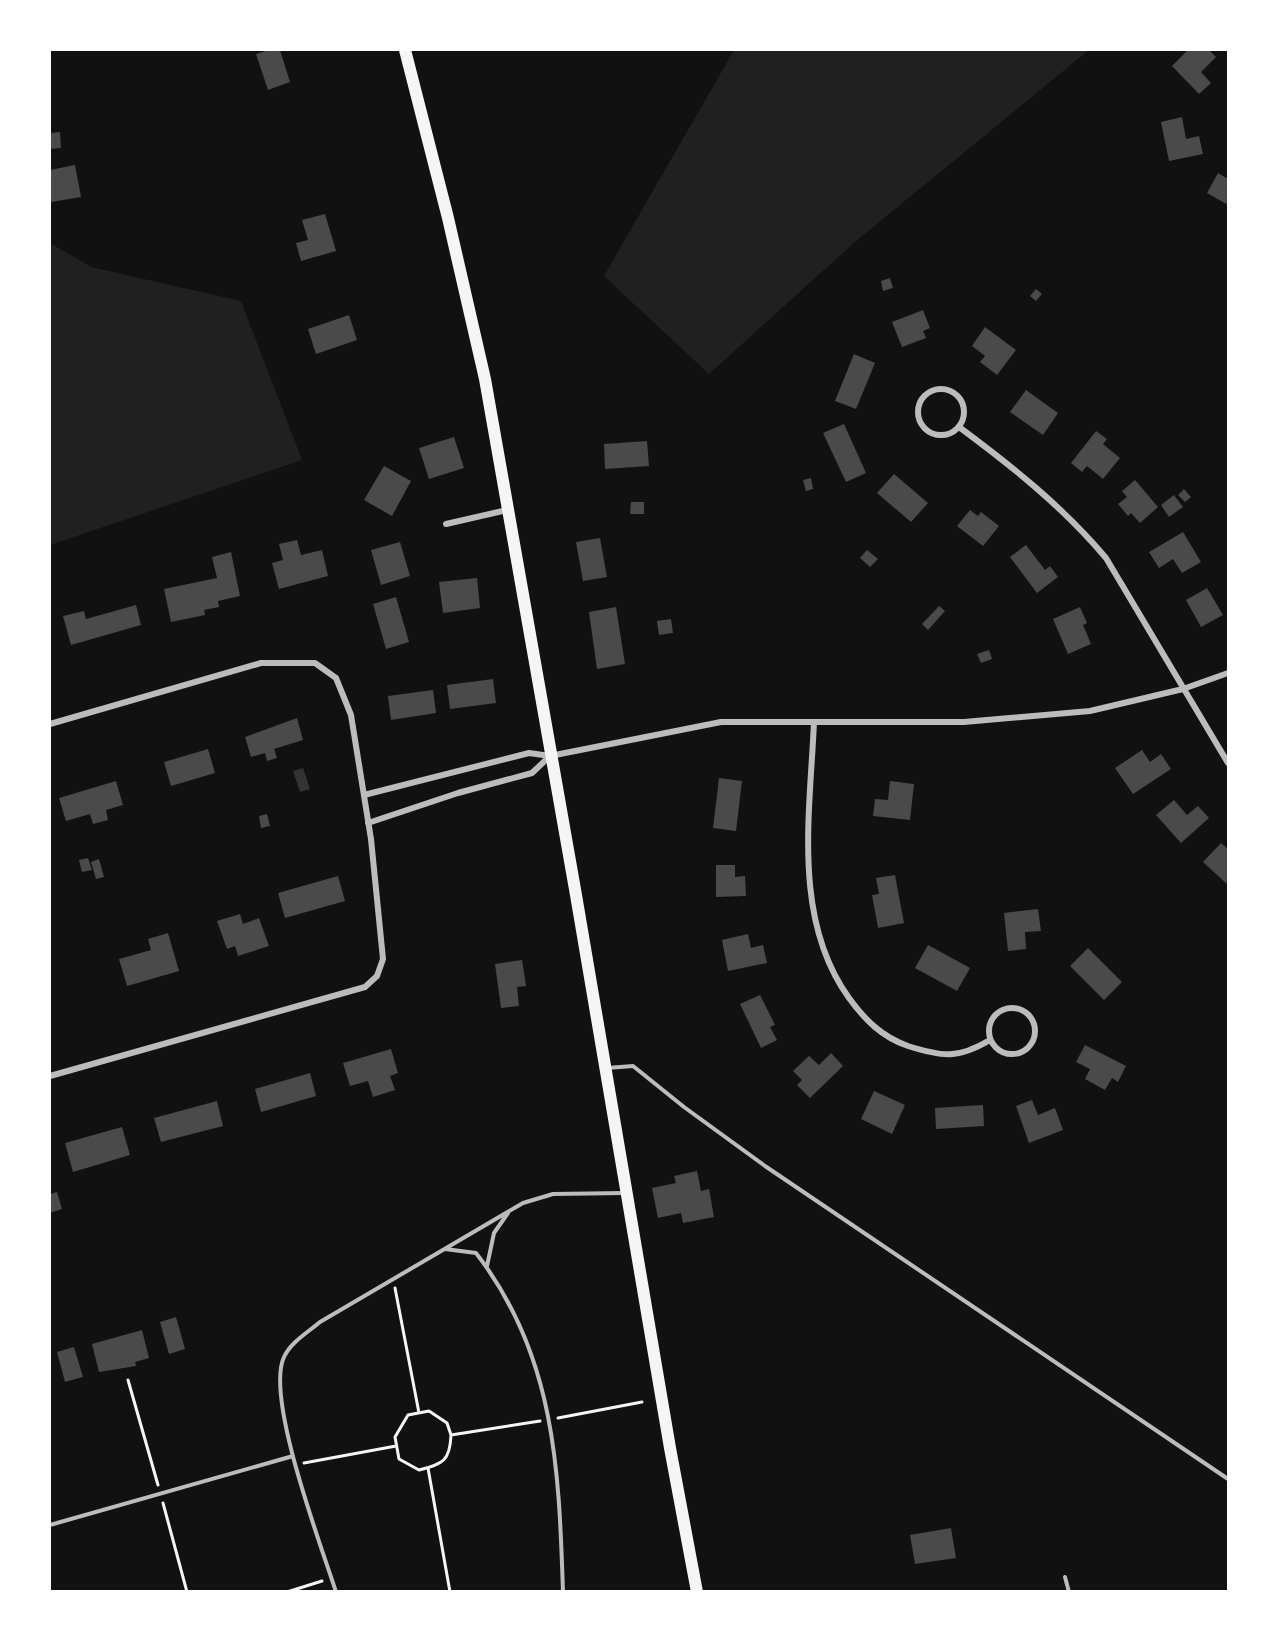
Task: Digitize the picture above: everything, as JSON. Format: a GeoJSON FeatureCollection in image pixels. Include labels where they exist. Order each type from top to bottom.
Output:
{"type":"FeatureCollection","features":[{"type":"Feature","properties":{"kind":"main road"},"geometry":{"type":"LineString","coordinates":[[405,50],[448,218],[482,367],[697,1592]]}},
{"type":"Feature","properties":{"kind":"street"},"geometry":{"type":"LineString","coordinates":[[943,389],[957,396],[964,410],[959,427],[943,436],[923,428],[918,414],[922,399],[928,393],[943,389]]}},
{"type":"Feature","properties":{"kind":"street"},"geometry":{"type":"LineString","coordinates":[[959,427],[1032,482],[1094,543],[1106,558],[1228,763]]}},
{"type":"Feature","properties":{"kind":"street"},"geometry":{"type":"LineString","coordinates":[[446,524],[507,510]]}},
{"type":"Feature","properties":{"kind":"street"},"geometry":{"type":"LineString","coordinates":[[50,724],[261,663],[315,663],[336,678],[351,715],[368,823],[383,959],[377,976],[365,987],[50,1076]]}},
{"type":"Feature","properties":{"kind":"street"},"geometry":{"type":"LineString","coordinates":[[364,795],[529,753],[550,756],[721,722],[964,722],[1090,711],[1183,689],[1228,674]]}},
{"type":"Feature","properties":{"kind":"street"},"geometry":{"type":"LineString","coordinates":[[814,722],[810,821],[811,904],[818,937],[835,978],[863,1017],[890,1040],[939,1056],[974,1050],[990,1040]]}},
{"type":"Feature","properties":{"kind":"street"},"geometry":{"type":"LineString","coordinates":[[368,823],[458,793],[532,773],[550,756]]}},
{"type":"Feature","properties":{"kind":"street"},"geometry":{"type":"LineString","coordinates":[[1005,1008],[1020,1008],[1032,1018],[1035,1025],[1034,1041],[1023,1052],[1008,1054],[1000,1051],[990,1040],[989,1024],[998,1012],[1005,1008]]}},
{"type":"Feature","properties":{"kind":"lane"},"geometry":{"type":"LineString","coordinates":[[606,1068],[633,1066],[765,1166],[1228,1479]]}},
{"type":"Feature","properties":{"kind":"lane"},"geometry":{"type":"LineString","coordinates":[[336,1592],[293,1456],[278,1382],[283,1359],[290,1347],[320,1322],[523,1203],[553,1194],[626,1193]]}},
{"type":"Feature","properties":{"kind":"lane"},"geometry":{"type":"LineString","coordinates":[[487,1267],[494,1233],[509,1211]]}},
{"type":"Feature","properties":{"kind":"lane"},"geometry":{"type":"LineString","coordinates":[[444,1249],[476,1253],[487,1267],[531,1349],[550,1419],[561,1515],[563,1592]]}},
{"type":"Feature","properties":{"kind":"lane"},"geometry":{"type":"LineString","coordinates":[[50,1525],[293,1456]]}},
{"type":"Feature","properties":{"kind":"lane"},"geometry":{"type":"LineString","coordinates":[[1065,1577],[1069,1592]]}},
{"type":"Feature","properties":{"kind":"path"},"geometry":{"type":"LineString","coordinates":[[394,1279],[419,1413]]}},
{"type":"Feature","properties":{"kind":"path"},"geometry":{"type":"LineString","coordinates":[[128,1380],[187,1592]]}},
{"type":"Feature","properties":{"kind":"path"},"geometry":{"type":"LineString","coordinates":[[452,1435],[642,1402]]}},
{"type":"Feature","properties":{"kind":"path"},"geometry":{"type":"LineString","coordinates":[[429,1411],[447,1423],[452,1435],[451,1452],[440,1465],[419,1470],[399,1459],[395,1437],[408,1415],[419,1413],[429,1411]]}},
{"type":"Feature","properties":{"kind":"path"},"geometry":{"type":"LineString","coordinates":[[296,1465],[396,1446]]}},
{"type":"Feature","properties":{"kind":"path"},"geometry":{"type":"LineString","coordinates":[[428,1468],[450,1592]]}},
{"type":"Feature","properties":{"kind":"path"},"geometry":{"type":"LineString","coordinates":[[288,1592],[332,1578]]}},
{"type":"Feature","properties":{"kind":"shaded area"},"geometry":{"type":"Polygon","coordinates":[[[734,50],[1089,50],[856,241],[709,374],[604,276],[734,50]]]}},
{"type":"Feature","properties":{"kind":"shaded area"},"geometry":{"type":"Polygon","coordinates":[[[50,243],[91,267],[241,301],[302,460],[50,545],[50,243]]]}},
{"type":"Feature","properties":{"kind":"shaded area"},"geometry":{"type":"Polygon","coordinates":[[[303,768],[310,789],[300,792],[293,771],[303,768]]]}},
{"type":"Feature","properties":{"kind":"building"},"geometry":{"type":"Polygon","coordinates":[[[269,50],[280,50],[290,82],[268,90],[256,54],[269,50]]]}},
{"type":"Feature","properties":{"kind":"building"},"geometry":{"type":"Polygon","coordinates":[[[1188,50],[1209,50],[1216,57],[1201,72],[1211,83],[1199,94],[1172,66],[1188,50]]]}},
{"type":"Feature","properties":{"kind":"building"},"geometry":{"type":"Polygon","coordinates":[[[1182,117],[1186,139],[1199,136],[1203,154],[1169,161],[1161,122],[1182,117]]]}},
{"type":"Feature","properties":{"kind":"building"},"geometry":{"type":"Polygon","coordinates":[[[60,132],[61,148],[50,149],[50,133],[60,132]]]}},
{"type":"Feature","properties":{"kind":"building"},"geometry":{"type":"Polygon","coordinates":[[[75,165],[81,197],[51,202],[50,170],[75,165]]]}},
{"type":"Feature","properties":{"kind":"building"},"geometry":{"type":"Polygon","coordinates":[[[1218,173],[1228,179],[1228,205],[1207,193],[1218,173]]]}},
{"type":"Feature","properties":{"kind":"building"},"geometry":{"type":"Polygon","coordinates":[[[325,214],[336,251],[301,261],[296,243],[308,240],[302,220],[325,214]]]}},
{"type":"Feature","properties":{"kind":"building"},"geometry":{"type":"Polygon","coordinates":[[[890,278],[893,288],[883,291],[881,281],[890,278]]]}},
{"type":"Feature","properties":{"kind":"building"},"geometry":{"type":"Polygon","coordinates":[[[1036,289],[1042,294],[1036,301],[1030,296],[1036,289]]]}},
{"type":"Feature","properties":{"kind":"building"},"geometry":{"type":"Polygon","coordinates":[[[923,310],[930,328],[923,331],[926,338],[902,347],[892,322],[923,310]]]}},
{"type":"Feature","properties":{"kind":"building"},"geometry":{"type":"Polygon","coordinates":[[[349,315],[357,340],[316,354],[308,329],[349,315]]]}},
{"type":"Feature","properties":{"kind":"building"},"geometry":{"type":"Polygon","coordinates":[[[985,327],[1016,350],[997,375],[980,362],[985,356],[972,346],[985,327]]]}},
{"type":"Feature","properties":{"kind":"building"},"geometry":{"type":"Polygon","coordinates":[[[854,354],[875,363],[856,409],[835,401],[854,354]]]}},
{"type":"Feature","properties":{"kind":"building"},"geometry":{"type":"Polygon","coordinates":[[[1026,390],[1058,413],[1043,435],[1010,412],[1026,390]]]}},
{"type":"Feature","properties":{"kind":"building"},"geometry":{"type":"Polygon","coordinates":[[[844,424],[866,473],[846,482],[823,433],[844,424]]]}},
{"type":"Feature","properties":{"kind":"building"},"geometry":{"type":"Polygon","coordinates":[[[1096,431],[1107,439],[1103,444],[1120,458],[1103,479],[1087,466],[1082,472],[1071,463],[1096,431]]]}},
{"type":"Feature","properties":{"kind":"building"},"geometry":{"type":"Polygon","coordinates":[[[454,437],[464,468],[429,479],[419,448],[454,437]]]}},
{"type":"Feature","properties":{"kind":"building"},"geometry":{"type":"Polygon","coordinates":[[[647,441],[649,466],[605,469],[604,444],[647,441]]]}},
{"type":"Feature","properties":{"kind":"building"},"geometry":{"type":"Polygon","coordinates":[[[384,466],[411,481],[392,516],[364,500],[384,466]]]}},
{"type":"Feature","properties":{"kind":"building"},"geometry":{"type":"Polygon","coordinates":[[[894,474],[928,503],[911,522],[877,493],[894,474]]]}},
{"type":"Feature","properties":{"kind":"building"},"geometry":{"type":"Polygon","coordinates":[[[811,478],[813,489],[806,491],[803,480],[811,478]]]}},
{"type":"Feature","properties":{"kind":"building"},"geometry":{"type":"Polygon","coordinates":[[[1135,480],[1158,507],[1140,523],[1131,513],[1128,516],[1118,504],[1127,497],[1122,491],[1135,480]]]}},
{"type":"Feature","properties":{"kind":"building"},"geometry":{"type":"Polygon","coordinates":[[[1184,489],[1191,497],[1185,502],[1178,495],[1184,489]]]}},
{"type":"Feature","properties":{"kind":"building"},"geometry":{"type":"Polygon","coordinates":[[[1174,495],[1183,507],[1169,517],[1161,505],[1174,495]]]}},
{"type":"Feature","properties":{"kind":"building"},"geometry":{"type":"Polygon","coordinates":[[[631,502],[644,502],[644,514],[630,514],[631,502]]]}},
{"type":"Feature","properties":{"kind":"building"},"geometry":{"type":"Polygon","coordinates":[[[970,510],[978,516],[981,512],[999,526],[983,546],[957,526],[970,510]]]}},
{"type":"Feature","properties":{"kind":"building"},"geometry":{"type":"Polygon","coordinates":[[[1183,532],[1201,562],[1182,573],[1173,559],[1159,568],[1149,552],[1183,532]]]}},
{"type":"Feature","properties":{"kind":"building"},"geometry":{"type":"Polygon","coordinates":[[[600,538],[607,577],[583,581],[576,542],[600,538]]]}},
{"type":"Feature","properties":{"kind":"building"},"geometry":{"type":"Polygon","coordinates":[[[297,540],[301,555],[322,550],[328,576],[279,589],[272,563],[283,560],[279,544],[297,540]]]}},
{"type":"Feature","properties":{"kind":"building"},"geometry":{"type":"Polygon","coordinates":[[[400,542],[410,576],[381,585],[371,550],[400,542]]]}},
{"type":"Feature","properties":{"kind":"building"},"geometry":{"type":"Polygon","coordinates":[[[1026,545],[1045,570],[1050,566],[1058,577],[1037,593],[1010,557],[1026,545]]]}},
{"type":"Feature","properties":{"kind":"building"},"geometry":{"type":"Polygon","coordinates":[[[867,550],[878,559],[870,567],[860,558],[867,550]]]}},
{"type":"Feature","properties":{"kind":"building"},"geometry":{"type":"Polygon","coordinates":[[[231,552],[240,596],[218,601],[219,607],[204,610],[205,615],[171,622],[164,589],[217,578],[212,557],[231,552]]]}},
{"type":"Feature","properties":{"kind":"building"},"geometry":{"type":"Polygon","coordinates":[[[477,578],[480,608],[443,613],[439,582],[477,578]]]}},
{"type":"Feature","properties":{"kind":"building"},"geometry":{"type":"Polygon","coordinates":[[[1207,588],[1223,615],[1201,627],[1186,600],[1207,588]]]}},
{"type":"Feature","properties":{"kind":"building"},"geometry":{"type":"Polygon","coordinates":[[[396,597],[409,642],[386,649],[373,604],[396,597]]]}},
{"type":"Feature","properties":{"kind":"building"},"geometry":{"type":"Polygon","coordinates":[[[136,605],[141,625],[71,645],[63,616],[84,611],[86,619],[136,605]]]}},
{"type":"Feature","properties":{"kind":"building"},"geometry":{"type":"Polygon","coordinates":[[[939,606],[945,611],[928,630],[922,624],[939,606]]]}},
{"type":"Feature","properties":{"kind":"building"},"geometry":{"type":"Polygon","coordinates":[[[616,607],[625,664],[597,669],[589,612],[616,607]]]}},
{"type":"Feature","properties":{"kind":"building"},"geometry":{"type":"Polygon","coordinates":[[[1080,607],[1087,623],[1083,625],[1091,644],[1068,654],[1053,619],[1080,607]]]}},
{"type":"Feature","properties":{"kind":"building"},"geometry":{"type":"Polygon","coordinates":[[[671,619],[673,633],[659,635],[657,621],[671,619]]]}},
{"type":"Feature","properties":{"kind":"building"},"geometry":{"type":"Polygon","coordinates":[[[989,650],[992,659],[981,663],[977,654],[989,650]]]}},
{"type":"Feature","properties":{"kind":"building"},"geometry":{"type":"Polygon","coordinates":[[[493,679],[496,703],[450,709],[447,685],[493,679]]]}},
{"type":"Feature","properties":{"kind":"building"},"geometry":{"type":"Polygon","coordinates":[[[433,690],[436,713],[391,720],[388,696],[433,690]]]}},
{"type":"Feature","properties":{"kind":"building"},"geometry":{"type":"Polygon","coordinates":[[[297,718],[303,740],[274,749],[277,758],[267,761],[265,753],[251,757],[245,737],[297,718]]]}},
{"type":"Feature","properties":{"kind":"building"},"geometry":{"type":"Polygon","coordinates":[[[208,749],[215,773],[171,786],[164,762],[208,749]]]}},
{"type":"Feature","properties":{"kind":"building"},"geometry":{"type":"Polygon","coordinates":[[[1142,750],[1150,762],[1161,754],[1171,769],[1133,794],[1115,768],[1142,750]]]}},
{"type":"Feature","properties":{"kind":"building"},"geometry":{"type":"Polygon","coordinates":[[[719,778],[742,781],[736,831],[713,828],[719,778]]]}},
{"type":"Feature","properties":{"kind":"building"},"geometry":{"type":"Polygon","coordinates":[[[116,781],[123,805],[106,810],[108,820],[93,824],[90,814],[66,821],[59,798],[116,781]]]}},
{"type":"Feature","properties":{"kind":"building"},"geometry":{"type":"Polygon","coordinates":[[[890,781],[914,784],[910,820],[873,816],[875,799],[888,800],[890,781]]]}},
{"type":"Feature","properties":{"kind":"building"},"geometry":{"type":"Polygon","coordinates":[[[1174,800],[1187,815],[1198,806],[1209,818],[1181,843],[1156,815],[1174,800]]]}},
{"type":"Feature","properties":{"kind":"building"},"geometry":{"type":"Polygon","coordinates":[[[267,814],[270,826],[261,828],[259,816],[267,814]]]}},
{"type":"Feature","properties":{"kind":"building"},"geometry":{"type":"Polygon","coordinates":[[[1221,843],[1228,849],[1228,885],[1203,862],[1221,843]]]}},
{"type":"Feature","properties":{"kind":"building"},"geometry":{"type":"Polygon","coordinates":[[[88,858],[92,870],[82,872],[79,860],[88,858]]]}},
{"type":"Feature","properties":{"kind":"building"},"geometry":{"type":"Polygon","coordinates":[[[99,859],[104,877],[96,879],[91,862],[99,859]]]}},
{"type":"Feature","properties":{"kind":"building"},"geometry":{"type":"Polygon","coordinates":[[[716,865],[735,865],[735,877],[745,876],[746,896],[716,897],[716,865]]]}},
{"type":"Feature","properties":{"kind":"building"},"geometry":{"type":"Polygon","coordinates":[[[895,875],[904,923],[878,928],[872,895],[879,894],[876,878],[895,875]]]}},
{"type":"Feature","properties":{"kind":"building"},"geometry":{"type":"Polygon","coordinates":[[[338,876],[345,901],[285,918],[278,893],[338,876]]]}},
{"type":"Feature","properties":{"kind":"building"},"geometry":{"type":"Polygon","coordinates":[[[1038,909],[1041,931],[1025,932],[1026,949],[1008,951],[1004,913],[1038,909]]]}},
{"type":"Feature","properties":{"kind":"building"},"geometry":{"type":"Polygon","coordinates":[[[240,914],[243,924],[259,918],[269,946],[238,956],[235,946],[227,949],[217,921],[240,914]]]}},
{"type":"Feature","properties":{"kind":"building"},"geometry":{"type":"Polygon","coordinates":[[[168,933],[179,971],[127,986],[119,959],[151,950],[148,939],[168,933]]]}},
{"type":"Feature","properties":{"kind":"building"},"geometry":{"type":"Polygon","coordinates":[[[748,934],[751,948],[763,945],[767,963],[728,971],[722,940],[748,934]]]}},
{"type":"Feature","properties":{"kind":"building"},"geometry":{"type":"Polygon","coordinates":[[[928,945],[970,968],[957,991],[915,968],[928,945]]]}},
{"type":"Feature","properties":{"kind":"building"},"geometry":{"type":"Polygon","coordinates":[[[1088,948],[1122,982],[1104,1000],[1070,966],[1088,948]]]}},
{"type":"Feature","properties":{"kind":"building"},"geometry":{"type":"Polygon","coordinates":[[[522,960],[526,986],[517,987],[519,1006],[501,1008],[495,964],[522,960]]]}},
{"type":"Feature","properties":{"kind":"building"},"geometry":{"type":"Polygon","coordinates":[[[760,995],[775,1025],[770,1027],[777,1040],[761,1048],[740,1004],[760,995]]]}},
{"type":"Feature","properties":{"kind":"building"},"geometry":{"type":"Polygon","coordinates":[[[1085,1045],[1126,1066],[1118,1082],[1112,1078],[1105,1090],[1085,1079],[1090,1069],[1076,1062],[1085,1045]]]}},
{"type":"Feature","properties":{"kind":"building"},"geometry":{"type":"Polygon","coordinates":[[[391,1049],[398,1073],[390,1076],[395,1090],[373,1097],[368,1081],[350,1086],[343,1063],[391,1049]]]}},
{"type":"Feature","properties":{"kind":"building"},"geometry":{"type":"Polygon","coordinates":[[[831,1053],[843,1066],[810,1098],[797,1085],[802,1080],[793,1071],[809,1056],[819,1065],[831,1053]]]}},
{"type":"Feature","properties":{"kind":"building"},"geometry":{"type":"Polygon","coordinates":[[[310,1073],[316,1096],[261,1112],[255,1089],[310,1073]]]}},
{"type":"Feature","properties":{"kind":"building"},"geometry":{"type":"Polygon","coordinates":[[[874,1091],[905,1105],[892,1134],[861,1119],[874,1091]]]}},
{"type":"Feature","properties":{"kind":"building"},"geometry":{"type":"Polygon","coordinates":[[[1032,1100],[1038,1115],[1055,1108],[1063,1130],[1029,1143],[1016,1106],[1032,1100]]]}},
{"type":"Feature","properties":{"kind":"building"},"geometry":{"type":"Polygon","coordinates":[[[217,1101],[223,1126],[161,1142],[154,1118],[217,1101]]]}},
{"type":"Feature","properties":{"kind":"building"},"geometry":{"type":"Polygon","coordinates":[[[983,1105],[984,1126],[936,1129],[935,1108],[983,1105]]]}},
{"type":"Feature","properties":{"kind":"building"},"geometry":{"type":"Polygon","coordinates":[[[122,1127],[130,1155],[73,1172],[65,1143],[122,1127]]]}},
{"type":"Feature","properties":{"kind":"building"},"geometry":{"type":"Polygon","coordinates":[[[697,1171],[701,1191],[709,1189],[714,1217],[683,1223],[681,1213],[658,1218],[652,1188],[676,1183],[674,1176],[697,1171]]]}},
{"type":"Feature","properties":{"kind":"building"},"geometry":{"type":"Polygon","coordinates":[[[57,1192],[62,1209],[50,1213],[50,1194],[57,1192]]]}},
{"type":"Feature","properties":{"kind":"building"},"geometry":{"type":"Polygon","coordinates":[[[176,1317],[185,1349],[169,1354],[160,1322],[176,1317]]]}},
{"type":"Feature","properties":{"kind":"building"},"geometry":{"type":"Polygon","coordinates":[[[142,1330],[149,1358],[135,1362],[136,1366],[99,1372],[92,1344],[142,1330]]]}},
{"type":"Feature","properties":{"kind":"building"},"geometry":{"type":"Polygon","coordinates":[[[74,1347],[83,1377],[65,1382],[57,1352],[74,1347]]]}},
{"type":"Feature","properties":{"kind":"building"},"geometry":{"type":"Polygon","coordinates":[[[951,1528],[956,1558],[915,1564],[910,1535],[951,1528]]]}}]}
